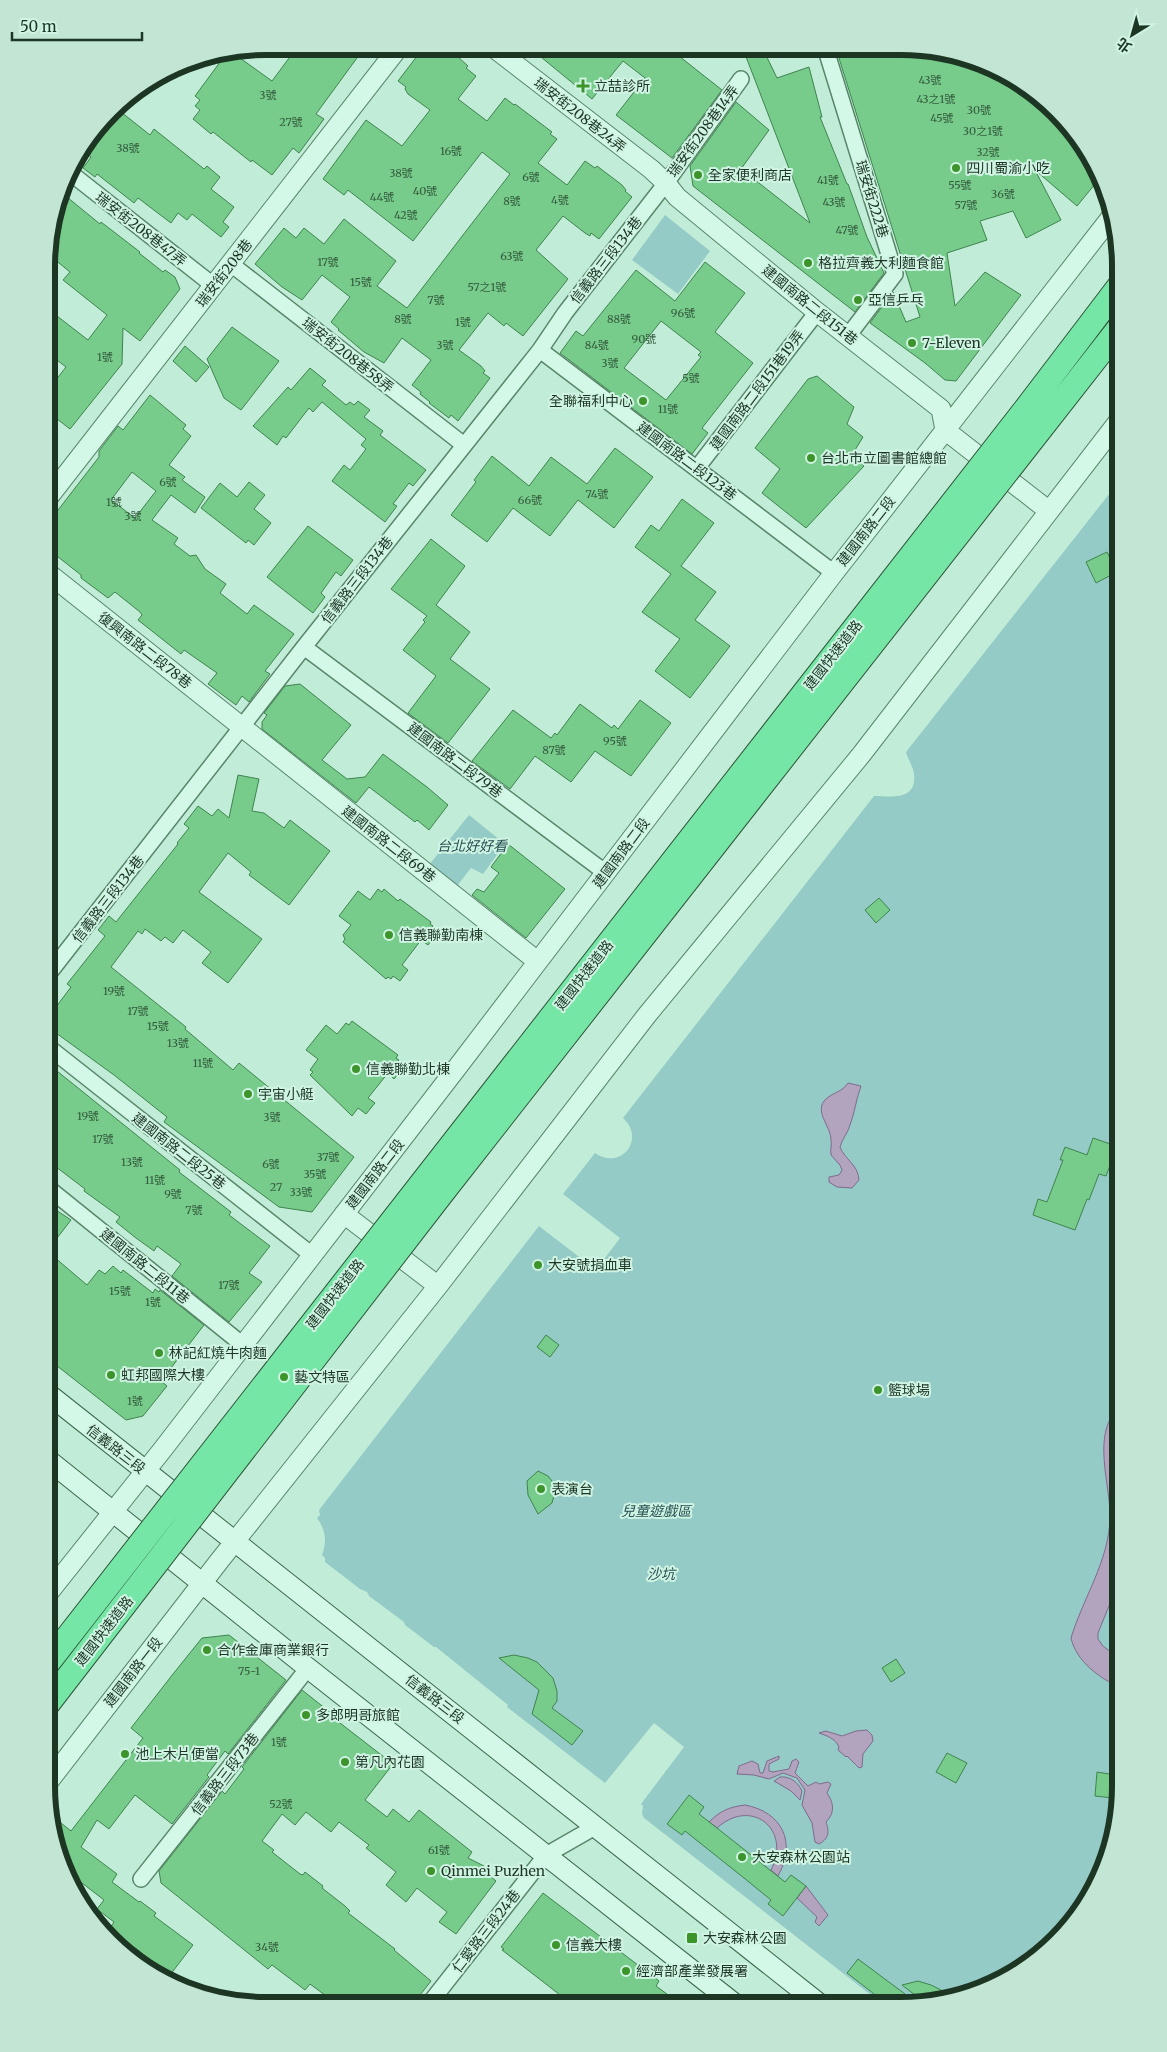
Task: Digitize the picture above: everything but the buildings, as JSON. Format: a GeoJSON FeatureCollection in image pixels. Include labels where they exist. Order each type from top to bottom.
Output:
{"type":"FeatureCollection","features":[{"type":"Feature","properties":{"kind":"highway","name":"建國快速道路"},"geometry":{"type":"LineString","coordinates":[[55,1653],[1029,405],[1112,296]]}},
{"type":"Feature","properties":{"kind":"highway","name":"建國快速道路"},"geometry":{"type":"LineString","coordinates":[[55,1694],[442,1193],[1112,338]]}},
{"type":"Feature","properties":{"kind":"highway"},"geometry":{"type":"LineString","coordinates":[[881,633],[977,537],[1112,364]]}},
{"type":"Feature","properties":{"kind":"main road","name":"信義路三段"},"geometry":{"type":"LineString","coordinates":[[55,1399],[811,1997]]}},
{"type":"Feature","properties":{"kind":"main road"},"geometry":{"type":"LineString","coordinates":[[55,1465],[308,1668],[726,1997]]}},
{"type":"Feature","properties":{"kind":"street","name":"瑞安街208巷"},"geometry":{"type":"LineString","coordinates":[[55,489],[393,55]]}},
{"type":"Feature","properties":{"kind":"street","name":"瑞安街208巷24弄"},"geometry":{"type":"LineString","coordinates":[[503,55],[651,169],[666,183]]}},
{"type":"Feature","properties":{"kind":"street","name":"瑞安街222巷"},"geometry":{"type":"LineString","coordinates":[[828,55],[895,274],[848,336]]}},
{"type":"Feature","properties":{"kind":"street","name":"瑞安街208巷14弄"},"geometry":{"type":"LineString","coordinates":[[666,183],[741,80]]}},
{"type":"Feature","properties":{"kind":"street","name":"瑞安街208巷47弄"},"geometry":{"type":"LineString","coordinates":[[75,177],[214,286]]}},
{"type":"Feature","properties":{"kind":"street","name":"建國南路二段151巷"},"geometry":{"type":"LineString","coordinates":[[666,183],[677,197],[816,312],[941,409],[945,430]]}},
{"type":"Feature","properties":{"kind":"street","name":"信義路三段134巷"},"geometry":{"type":"LineString","coordinates":[[55,966],[304,647],[540,350],[565,313],[666,183]]}},
{"type":"Feature","properties":{"kind":"street","name":"建國南路二段"},"geometry":{"type":"LineString","coordinates":[[113,1512],[606,873],[834,572],[1107,222]]}},
{"type":"Feature","properties":{"kind":"street","name":"瑞安街208巷58弄"},"geometry":{"type":"LineString","coordinates":[[231,264],[464,446]]}},
{"type":"Feature","properties":{"kind":"street","name":"建國南路二段151巷19弄"},"geometry":{"type":"LineString","coordinates":[[697,468],[816,312]]}},
{"type":"Feature","properties":{"kind":"street","name":"建國南路二段123巷"},"geometry":{"type":"LineString","coordinates":[[540,350],[834,572]]}},
{"type":"Feature","properties":{"kind":"street"},"geometry":{"type":"LineString","coordinates":[[945,430],[1049,511]]}},
{"type":"Feature","properties":{"kind":"street"},"geometry":{"type":"LineString","coordinates":[[234,1542],[438,1286],[647,1015],[862,755],[1112,430]]}},
{"type":"Feature","properties":{"kind":"street","name":"復興南路二段78巷"},"geometry":{"type":"LineString","coordinates":[[55,579],[242,728]]}},
{"type":"Feature","properties":{"kind":"street","name":"建國南路二段79巷"},"geometry":{"type":"LineString","coordinates":[[304,647],[606,873]]}},
{"type":"Feature","properties":{"kind":"street","name":"建國南路二段69巷"},"geometry":{"type":"LineString","coordinates":[[242,728],[537,961]]}},
{"type":"Feature","properties":{"kind":"street","name":"建國南路二段25巷"},"geometry":{"type":"LineString","coordinates":[[55,1052],[312,1255]]}},
{"type":"Feature","properties":{"kind":"street","name":"建國南路二段11巷"},"geometry":{"type":"LineString","coordinates":[[55,1194],[243,1345]]}},
{"type":"Feature","properties":{"kind":"street"},"geometry":{"type":"LineString","coordinates":[[344,1214],[438,1286]]}},
{"type":"Feature","properties":{"kind":"street"},"geometry":{"type":"LineString","coordinates":[[55,1585],[113,1512]]}},
{"type":"Feature","properties":{"kind":"street","name":"建國南路一段"},"geometry":{"type":"LineString","coordinates":[[55,1770],[234,1542]]}},
{"type":"Feature","properties":{"kind":"street","name":"信義路三段73巷"},"geometry":{"type":"LineString","coordinates":[[141,1879],[308,1668]]}},
{"type":"Feature","properties":{"kind":"street","name":"仁愛路三段24巷"},"geometry":{"type":"LineString","coordinates":[[434,1997],[546,1855],[595,1827]]}},
{"type":"Feature","properties":{"kind":"green space"},"geometry":{"type":"Polygon","coordinates":[[[665,215],[710,251],[678,294],[632,260],[665,215]]]}},
{"type":"Feature","properties":{"kind":"green space","name":"大安森林公園"},"geometry":{"type":"Polygon","coordinates":[[[1112,490],[1112,1799],[1108,1827],[1096,1866],[1076,1903],[1060,1925],[1040,1945],[1018,1961],[981,1981],[955,1990],[914,1997],[873,1997],[644,1818],[642,1814],[643,1806],[641,1804],[684,1747],[654,1723],[605,1783],[507,1707],[508,1705],[436,1647],[405,1625],[404,1622],[369,1596],[367,1592],[360,1589],[325,1562],[325,1558],[322,1555],[325,1536],[317,1518],[320,1515],[319,1510],[539,1226],[596,1270],[620,1238],[563,1194],[595,1153],[605,1158],[614,1158],[627,1150],[631,1143],[632,1135],[629,1126],[623,1118],[874,796],[901,796],[911,789],[914,783],[914,774],[906,752],[1112,490]]]}},
{"type":"Feature","properties":{"kind":"green space","name":"台北好好看"},"geometry":{"type":"Polygon","coordinates":[[[469,815],[505,844],[483,874],[471,868],[457,886],[429,865],[469,815]]]}},
{"type":"Feature","properties":{"kind":"shaded area"},"geometry":{"type":"Polygon","coordinates":[[[848,1083],[861,1086],[849,1128],[840,1147],[854,1166],[858,1175],[859,1180],[852,1188],[837,1187],[829,1182],[829,1177],[839,1175],[842,1170],[831,1155],[830,1135],[821,1108],[826,1099],[848,1083]]]}},
{"type":"Feature","properties":{"kind":"shaded area"},"geometry":{"type":"Polygon","coordinates":[[[1112,1417],[1112,1598],[1098,1633],[1098,1639],[1112,1653],[1112,1683],[1097,1674],[1083,1662],[1071,1638],[1100,1564],[1109,1534],[1110,1518],[1104,1444],[1106,1430],[1112,1417]]]}},
{"type":"Feature","properties":{"kind":"shaded area"},"geometry":{"type":"Polygon","coordinates":[[[867,1730],[872,1735],[873,1741],[863,1754],[862,1767],[859,1768],[838,1750],[839,1747],[833,1739],[819,1733],[826,1731],[842,1736],[856,1731],[867,1730]]]}},
{"type":"Feature","properties":{"kind":"shaded area"},"geometry":{"type":"Polygon","coordinates":[[[779,1756],[779,1759],[769,1764],[769,1771],[789,1769],[792,1761],[796,1759],[799,1762],[795,1773],[808,1786],[816,1782],[819,1784],[828,1782],[831,1784],[827,1793],[833,1808],[826,1822],[828,1834],[819,1844],[815,1842],[812,1823],[802,1805],[805,1790],[797,1778],[783,1773],[769,1779],[754,1775],[737,1774],[739,1766],[752,1761],[758,1764],[760,1773],[763,1773],[767,1761],[779,1756]]]}},
{"type":"Feature","properties":{"kind":"shaded area"},"geometry":{"type":"Polygon","coordinates":[[[780,1777],[793,1780],[798,1785],[802,1791],[800,1800],[791,1791],[774,1781],[780,1777]]]}},
{"type":"Feature","properties":{"kind":"shaded area"},"geometry":{"type":"Polygon","coordinates":[[[745,1805],[768,1814],[777,1822],[782,1830],[786,1840],[786,1852],[784,1863],[778,1876],[771,1870],[776,1855],[776,1842],[772,1831],[765,1822],[755,1817],[743,1816],[730,1819],[717,1828],[709,1822],[725,1810],[745,1805]]]}},
{"type":"Feature","properties":{"kind":"shaded area"},"geometry":{"type":"Polygon","coordinates":[[[806,1886],[828,1915],[819,1926],[815,1922],[817,1917],[797,1898],[806,1886]]]}},
{"type":"Feature","properties":{"kind":"place","name":"立喆診所"},"geometry":{"type":"Point","coordinates":[583,86]}},
{"type":"Feature","properties":{"kind":"place","name":"四川蜀渝小吃"},"geometry":{"type":"Point","coordinates":[956,168]}},
{"type":"Feature","properties":{"kind":"place","name":"全家便利商店"},"geometry":{"type":"Point","coordinates":[698,175]}},
{"type":"Feature","properties":{"kind":"place","name":"格拉齊義大利麵食館"},"geometry":{"type":"Point","coordinates":[808,263]}},
{"type":"Feature","properties":{"kind":"place","name":"亞信乒乓"},"geometry":{"type":"Point","coordinates":[858,300]}},
{"type":"Feature","properties":{"kind":"place","name":"7-Eleven"},"geometry":{"type":"Point","coordinates":[912,343]}},
{"type":"Feature","properties":{"kind":"place","name":"全聯福利中心"},"geometry":{"type":"Point","coordinates":[643,401]}},
{"type":"Feature","properties":{"kind":"place","name":"台北市立圖書館總館"},"geometry":{"type":"Point","coordinates":[811,458]}},
{"type":"Feature","properties":{"kind":"place","name":"信義聯勤南棟"},"geometry":{"type":"Point","coordinates":[389,935]}},
{"type":"Feature","properties":{"kind":"place","name":"信義聯勤北棟"},"geometry":{"type":"Point","coordinates":[356,1069]}},
{"type":"Feature","properties":{"kind":"place","name":"宇宙小艇"},"geometry":{"type":"Point","coordinates":[248,1094]}},
{"type":"Feature","properties":{"kind":"place","name":"大安號捐血車"},"geometry":{"type":"Point","coordinates":[538,1265]}},
{"type":"Feature","properties":{"kind":"place","name":"林記紅燒牛肉麵"},"geometry":{"type":"Point","coordinates":[159,1353]}},
{"type":"Feature","properties":{"kind":"place","name":"虹邦國際大樓"},"geometry":{"type":"Point","coordinates":[111,1375]}},
{"type":"Feature","properties":{"kind":"place","name":"藝文特區"},"geometry":{"type":"Point","coordinates":[284,1377]}},
{"type":"Feature","properties":{"kind":"place","name":"籃球場"},"geometry":{"type":"Point","coordinates":[878,1390]}},
{"type":"Feature","properties":{"kind":"place","name":"表演台"},"geometry":{"type":"Point","coordinates":[541,1489]}},
{"type":"Feature","properties":{"kind":"place","name":"合作金庫商業銀行"},"geometry":{"type":"Point","coordinates":[207,1650]}},
{"type":"Feature","properties":{"kind":"place","name":"多郎明哥旅館"},"geometry":{"type":"Point","coordinates":[306,1715]}},
{"type":"Feature","properties":{"kind":"place","name":"池上木片便當"},"geometry":{"type":"Point","coordinates":[125,1754]}},
{"type":"Feature","properties":{"kind":"place","name":"第凡內花園"},"geometry":{"type":"Point","coordinates":[345,1762]}},
{"type":"Feature","properties":{"kind":"place","name":"大安森林公園站"},"geometry":{"type":"Point","coordinates":[742,1857]}},
{"type":"Feature","properties":{"kind":"place","name":"Qinmei Puzhen"},"geometry":{"type":"Point","coordinates":[431,1871]}},
{"type":"Feature","properties":{"kind":"place","name":"大安森林公園"},"geometry":{"type":"Point","coordinates":[692,1938]}},
{"type":"Feature","properties":{"kind":"place","name":"信義大樓"},"geometry":{"type":"Point","coordinates":[556,1945]}},
{"type":"Feature","properties":{"kind":"place","name":"經濟部產業發展署"},"geometry":{"type":"Point","coordinates":[626,1971]}},
{"type":"Feature","properties":{"kind":"park label","name":"兒童遊戲區"},"geometry":{"type":"Point","coordinates":[656,1511]}},
{"type":"Feature","properties":{"kind":"park label","name":"沙坑"},"geometry":{"type":"Point","coordinates":[661,1574]}}]}
